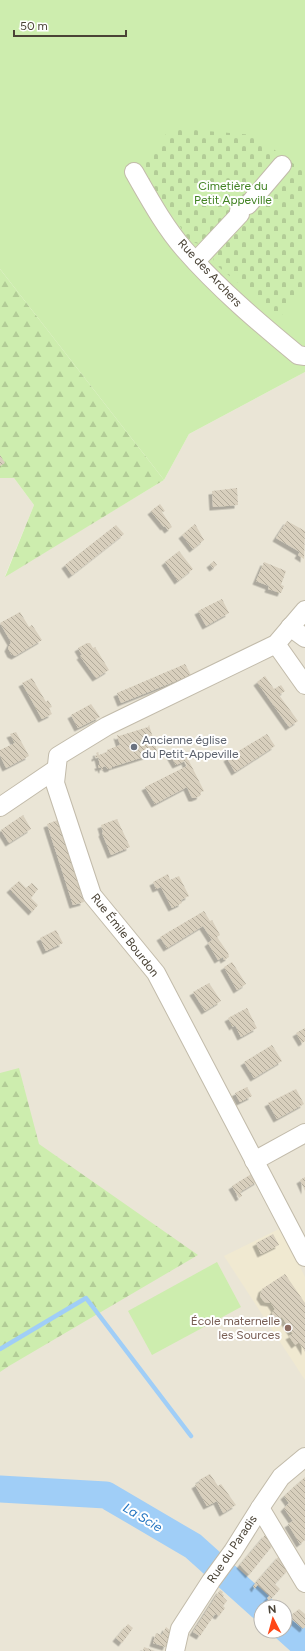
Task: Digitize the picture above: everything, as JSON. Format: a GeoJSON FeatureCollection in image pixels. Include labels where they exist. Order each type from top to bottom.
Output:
{"type":"FeatureCollection","features":[{"type":"Feature","properties":{"kind":"street"},"geometry":{"type":"LineString","coordinates":[[196,261],[282,165]]}},
{"type":"Feature","properties":{"kind":"street","name":"Rue des Archers"},"geometry":{"type":"LineString","coordinates":[[134,172],[155,208],[184,248],[196,261],[246,312],[298,354],[305,356]]}},
{"type":"Feature","properties":{"kind":"street"},"geometry":{"type":"LineString","coordinates":[[305,610],[276,644],[305,685]]}},
{"type":"Feature","properties":{"kind":"street"},"geometry":{"type":"LineString","coordinates":[[290,627],[305,638]]}},
{"type":"Feature","properties":{"kind":"street","name":"Rue Émile Bourdon"},"geometry":{"type":"LineString","coordinates":[[276,644],[107,726],[58,756],[55,783],[92,895],[156,973],[305,1257]]}},
{"type":"Feature","properties":{"kind":"street"},"geometry":{"type":"LineString","coordinates":[[0,807],[56,769]]}},
{"type":"Feature","properties":{"kind":"street"},"geometry":{"type":"LineString","coordinates":[[254,1161],[305,1133]]}},
{"type":"Feature","properties":{"kind":"street","name":"Rue du Paradis"},"geometry":{"type":"LineString","coordinates":[[175,1651],[180,1629],[211,1581],[233,1551],[281,1477],[305,1457]]}},
{"type":"Feature","properties":{"kind":"street"},"geometry":{"type":"LineString","coordinates":[[260,1508],[305,1583]]}},
{"type":"Feature","properties":{"kind":"shaded area"},"geometry":{"type":"Polygon","coordinates":[[[305,372],[305,1651],[0,1651],[0,478],[14,478],[34,505],[5,576],[164,480],[189,434],[305,372]]]}},
{"type":"Feature","properties":{"kind":"shaded area","name":"École maternelle les Sources"},"geometry":{"type":"Polygon","coordinates":[[[281,1228],[305,1277],[305,1380],[224,1256],[281,1228]]]}},
{"type":"Feature","properties":{"kind":"green space"},"geometry":{"type":"Polygon","coordinates":[[[0,0],[305,0],[305,372],[189,434],[164,480],[0,269],[0,0]]]}},
{"type":"Feature","properties":{"kind":"green space","name":"Cimetière du Petit Appeville"},"geometry":{"type":"Polygon","coordinates":[[[171,128],[254,135],[305,172],[305,283],[280,318],[215,264],[213,258],[214,251],[205,245],[190,242],[165,203],[139,167],[171,128]]]}},
{"type":"Feature","properties":{"kind":"green space"},"geometry":{"type":"Polygon","coordinates":[[[0,269],[164,480],[5,577],[34,505],[14,478],[0,478],[0,269]]]}},
{"type":"Feature","properties":{"kind":"green space"},"geometry":{"type":"Polygon","coordinates":[[[19,1068],[39,1144],[198,1255],[0,1372],[0,1073],[19,1068]]]}},
{"type":"Feature","properties":{"kind":"green space"},"geometry":{"type":"Polygon","coordinates":[[[217,1262],[241,1307],[152,1355],[128,1311],[217,1262]]]}},
{"type":"Feature","properties":{"kind":"building"},"geometry":{"type":"Polygon","coordinates":[[[0,455],[5,463],[0,466],[0,455]]]}},
{"type":"Feature","properties":{"kind":"building"},"geometry":{"type":"Polygon","coordinates":[[[237,488],[238,505],[213,507],[212,491],[237,488]]]}},
{"type":"Feature","properties":{"kind":"building"},"geometry":{"type":"Polygon","coordinates":[[[160,504],[165,511],[162,512],[172,527],[168,530],[151,511],[160,504]]]}},
{"type":"Feature","properties":{"kind":"building"},"geometry":{"type":"Polygon","coordinates":[[[287,521],[305,531],[304,559],[298,555],[300,552],[276,538],[287,521]]]}},
{"type":"Feature","properties":{"kind":"building"},"geometry":{"type":"Polygon","coordinates":[[[195,524],[204,540],[193,549],[182,535],[195,524]]]}},
{"type":"Feature","properties":{"kind":"building"},"geometry":{"type":"Polygon","coordinates":[[[116,525],[124,534],[72,575],[65,565],[116,525]]]}},
{"type":"Feature","properties":{"kind":"building"},"geometry":{"type":"Polygon","coordinates":[[[179,551],[193,569],[178,581],[165,562],[179,551]]]}},
{"type":"Feature","properties":{"kind":"building"},"geometry":{"type":"Polygon","coordinates":[[[214,561],[217,565],[213,568],[210,564],[214,561]]]}},
{"type":"Feature","properties":{"kind":"building"},"geometry":{"type":"Polygon","coordinates":[[[264,562],[286,571],[281,585],[284,586],[281,593],[268,589],[269,586],[256,581],[264,562]]]}},
{"type":"Feature","properties":{"kind":"building"},"geometry":{"type":"Polygon","coordinates":[[[222,599],[229,613],[206,626],[198,611],[222,599]]]}},
{"type":"Feature","properties":{"kind":"building"},"geometry":{"type":"Polygon","coordinates":[[[20,612],[29,627],[32,625],[42,640],[15,656],[11,654],[8,648],[11,642],[0,623],[20,612]]]}},
{"type":"Feature","properties":{"kind":"building"},"geometry":{"type":"Polygon","coordinates":[[[90,643],[93,648],[95,647],[109,670],[96,678],[80,656],[82,655],[78,648],[90,643]]]}},
{"type":"Feature","properties":{"kind":"building"},"geometry":{"type":"Polygon","coordinates":[[[185,664],[191,675],[121,703],[117,693],[185,664]]]}},
{"type":"Feature","properties":{"kind":"building"},"geometry":{"type":"Polygon","coordinates":[[[265,676],[274,689],[281,685],[285,691],[279,695],[298,721],[289,727],[257,682],[265,676]]]}},
{"type":"Feature","properties":{"kind":"building"},"geometry":{"type":"Polygon","coordinates":[[[32,678],[46,702],[48,700],[52,707],[49,708],[52,714],[42,719],[22,683],[32,678]]]}},
{"type":"Feature","properties":{"kind":"building"},"geometry":{"type":"Polygon","coordinates":[[[91,704],[100,717],[78,728],[71,715],[91,704]]]}},
{"type":"Feature","properties":{"kind":"building","name":"Ancienne église du Petit-Appeville"},"geometry":{"type":"Polygon","coordinates":[[[149,725],[158,754],[156,753],[108,769],[105,766],[102,770],[101,767],[99,768],[98,765],[100,765],[98,757],[95,758],[97,755],[96,753],[98,752],[99,755],[120,745],[117,735],[119,736],[148,727],[149,725]]]}},
{"type":"Feature","properties":{"kind":"building"},"geometry":{"type":"Polygon","coordinates":[[[16,732],[29,756],[6,768],[0,755],[0,750],[15,743],[10,734],[16,732]]]}},
{"type":"Feature","properties":{"kind":"building"},"geometry":{"type":"Polygon","coordinates":[[[267,734],[275,746],[235,772],[227,758],[267,734]]]}},
{"type":"Feature","properties":{"kind":"building"},"geometry":{"type":"Polygon","coordinates":[[[183,749],[204,791],[201,792],[200,796],[192,798],[187,787],[155,804],[145,787],[187,766],[185,761],[176,765],[170,755],[183,749]]]}},
{"type":"Feature","properties":{"kind":"building"},"geometry":{"type":"Polygon","coordinates":[[[23,815],[31,829],[9,843],[1,830],[23,815]]]}},
{"type":"Feature","properties":{"kind":"building"},"geometry":{"type":"Polygon","coordinates":[[[117,819],[130,847],[111,855],[102,833],[101,825],[117,819]]]}},
{"type":"Feature","properties":{"kind":"building"},"geometry":{"type":"Polygon","coordinates":[[[58,820],[84,902],[73,905],[47,824],[58,820]]]}},
{"type":"Feature","properties":{"kind":"building"},"geometry":{"type":"Polygon","coordinates":[[[168,874],[170,880],[179,876],[189,896],[181,900],[182,903],[172,908],[161,887],[156,889],[153,882],[168,874]]]}},
{"type":"Feature","properties":{"kind":"building"},"geometry":{"type":"Polygon","coordinates":[[[19,881],[26,888],[32,883],[38,889],[31,898],[38,905],[32,912],[10,889],[19,881]]]}},
{"type":"Feature","properties":{"kind":"building"},"geometry":{"type":"Polygon","coordinates":[[[204,911],[210,921],[212,920],[220,935],[217,937],[228,953],[229,957],[224,960],[223,957],[218,960],[208,943],[212,940],[203,926],[167,948],[160,937],[204,911]]]}},
{"type":"Feature","properties":{"kind":"building"},"geometry":{"type":"Polygon","coordinates":[[[56,930],[63,943],[46,951],[40,938],[56,930]]]}},
{"type":"Feature","properties":{"kind":"building"},"geometry":{"type":"Polygon","coordinates":[[[232,962],[246,984],[237,990],[224,967],[232,962]]]}},
{"type":"Feature","properties":{"kind":"building"},"geometry":{"type":"Polygon","coordinates":[[[209,983],[221,1001],[205,1011],[193,992],[209,983]]]}},
{"type":"Feature","properties":{"kind":"building"},"geometry":{"type":"Polygon","coordinates":[[[247,1008],[257,1028],[241,1037],[235,1025],[233,1027],[228,1018],[247,1008]]]}},
{"type":"Feature","properties":{"kind":"building"},"geometry":{"type":"Polygon","coordinates":[[[305,1028],[305,1041],[302,1043],[296,1033],[305,1028]]]}},
{"type":"Feature","properties":{"kind":"building"},"geometry":{"type":"Polygon","coordinates":[[[272,1045],[282,1061],[254,1078],[244,1062],[272,1045]]]}},
{"type":"Feature","properties":{"kind":"building"},"geometry":{"type":"Polygon","coordinates":[[[247,1087],[252,1096],[240,1102],[235,1093],[247,1087]]]}},
{"type":"Feature","properties":{"kind":"building"},"geometry":{"type":"Polygon","coordinates":[[[296,1089],[304,1104],[277,1119],[268,1103],[296,1089]]]}},
{"type":"Feature","properties":{"kind":"building"},"geometry":{"type":"Polygon","coordinates":[[[253,1173],[258,1181],[240,1192],[242,1196],[239,1198],[232,1186],[253,1173]]]}},
{"type":"Feature","properties":{"kind":"building"},"geometry":{"type":"Polygon","coordinates":[[[305,1177],[305,1191],[300,1180],[305,1177]]]}},
{"type":"Feature","properties":{"kind":"building"},"geometry":{"type":"Polygon","coordinates":[[[273,1234],[279,1245],[261,1254],[256,1243],[273,1234]]]}},
{"type":"Feature","properties":{"kind":"building"},"geometry":{"type":"Polygon","coordinates":[[[285,1274],[305,1303],[305,1352],[299,1342],[295,1345],[289,1336],[293,1334],[282,1317],[275,1319],[272,1313],[275,1309],[271,1303],[264,1302],[260,1296],[262,1289],[285,1274]]]}},
{"type":"Feature","properties":{"kind":"building"},"geometry":{"type":"Polygon","coordinates":[[[210,1474],[218,1486],[221,1484],[236,1505],[223,1513],[217,1501],[207,1506],[195,1485],[200,1482],[199,1480],[210,1474]]]}},
{"type":"Feature","properties":{"kind":"building"},"geometry":{"type":"Polygon","coordinates":[[[305,1477],[305,1540],[300,1544],[288,1524],[293,1521],[284,1508],[289,1503],[284,1496],[305,1477]]]}},
{"type":"Feature","properties":{"kind":"building"},"geometry":{"type":"Polygon","coordinates":[[[266,1534],[273,1545],[249,1575],[240,1565],[266,1534]]]}},
{"type":"Feature","properties":{"kind":"building"},"geometry":{"type":"Polygon","coordinates":[[[280,1555],[289,1569],[275,1584],[280,1589],[271,1599],[268,1599],[270,1595],[258,1584],[255,1589],[253,1586],[280,1555]]]}},
{"type":"Feature","properties":{"kind":"building"},"geometry":{"type":"Polygon","coordinates":[[[220,1590],[223,1592],[223,1597],[227,1601],[223,1606],[225,1608],[219,1616],[215,1614],[200,1636],[193,1632],[220,1590]]]}},
{"type":"Feature","properties":{"kind":"building"},"geometry":{"type":"Polygon","coordinates":[[[299,1609],[305,1614],[305,1627],[303,1629],[293,1620],[293,1614],[299,1609]]]}},
{"type":"Feature","properties":{"kind":"building"},"geometry":{"type":"Polygon","coordinates":[[[128,1624],[133,1628],[122,1643],[116,1638],[128,1624]]]}},
{"type":"Feature","properties":{"kind":"building"},"geometry":{"type":"Polygon","coordinates":[[[166,1627],[172,1632],[166,1647],[153,1643],[156,1633],[162,1635],[166,1627]]]}},
{"type":"Feature","properties":{"kind":"building"},"geometry":{"type":"Polygon","coordinates":[[[144,1647],[155,1651],[143,1651],[144,1647]]]}},
{"type":"Feature","properties":{"kind":"waterway"},"geometry":{"type":"LineString","coordinates":[[0,1349],[86,1298],[191,1436]]}},
{"type":"Feature","properties":{"kind":"waterway","name":"La Scie"},"geometry":{"type":"LineString","coordinates":[[0,1489],[106,1495],[193,1546],[253,1600]]}},
{"type":"Feature","properties":{"kind":"waterway","name":"La Scie"},"geometry":{"type":"LineString","coordinates":[[293,1635],[305,1646]]}},
{"type":"Feature","properties":{"kind":"place","name":"Ancienne église du Petit-Appeville"},"geometry":{"type":"Point","coordinates":[134,747]}},
{"type":"Feature","properties":{"kind":"place","name":"École maternelle les Sources"},"geometry":{"type":"Point","coordinates":[288,1328]}}]}
